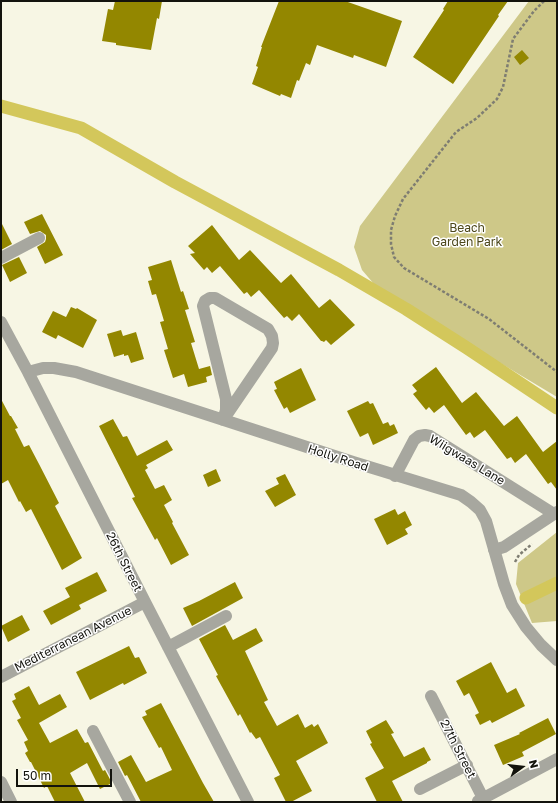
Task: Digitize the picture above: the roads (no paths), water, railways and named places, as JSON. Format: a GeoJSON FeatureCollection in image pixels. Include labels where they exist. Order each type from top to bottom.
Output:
{"type":"FeatureCollection","features":[{"type":"Feature","properties":{"kind":"street"},"geometry":{"type":"LineString","coordinates":[[1,258],[39,238]]}},
{"type":"Feature","properties":{"kind":"street"},"geometry":{"type":"LineString","coordinates":[[210,298],[215,298],[268,329],[272,336],[273,343],[272,348],[223,420],[226,410],[226,399],[203,306],[205,301],[210,298]]}},
{"type":"Feature","properties":{"kind":"street","name":"26th Street"},"geometry":{"type":"LineString","coordinates":[[1,322],[248,802]]}},
{"type":"Feature","properties":{"kind":"street","name":"Holly Road"},"geometry":{"type":"LineString","coordinates":[[28,372],[54,368],[76,372],[395,476],[461,495],[480,510],[486,521],[504,584],[512,605],[526,628],[557,660]]}},
{"type":"Feature","properties":{"kind":"street","name":"Wiigwaas Lane"},"geometry":{"type":"LineString","coordinates":[[395,476],[414,440],[419,436],[430,436],[555,513]]}},
{"type":"Feature","properties":{"kind":"street"},"geometry":{"type":"LineString","coordinates":[[494,550],[504,547],[555,513]]}},
{"type":"Feature","properties":{"kind":"street","name":"Mediterranean Avenue"},"geometry":{"type":"LineString","coordinates":[[1,676],[145,602]]}},
{"type":"Feature","properties":{"kind":"street"},"geometry":{"type":"LineString","coordinates":[[168,647],[226,616]]}},
{"type":"Feature","properties":{"kind":"street","name":"27th Street"},"geometry":{"type":"LineString","coordinates":[[431,696],[467,765],[482,801]]}},
{"type":"Feature","properties":{"kind":"street"},"geometry":{"type":"LineString","coordinates":[[93,731],[130,802]]}},
{"type":"Feature","properties":{"kind":"street"},"geometry":{"type":"LineString","coordinates":[[482,801],[557,759]]}},
{"type":"Feature","properties":{"kind":"street"},"geometry":{"type":"LineString","coordinates":[[420,789],[467,765]]}},
{"type":"Feature","properties":{"kind":"street"},"geometry":{"type":"LineString","coordinates":[[1,782],[11,802]]}},
{"type":"Feature","properties":{"kind":"waterway"},"geometry":{"type":"LineString","coordinates":[[1,106],[81,128],[175,182],[339,270],[406,309],[557,408]]}},
{"type":"Feature","properties":{"kind":"waterway"},"geometry":{"type":"LineString","coordinates":[[526,598],[557,583]]}},
{"type":"Feature","properties":{"kind":"park label","name":"Beach Garden Park"},"geometry":{"type":"Point","coordinates":[467,235]}}]}
